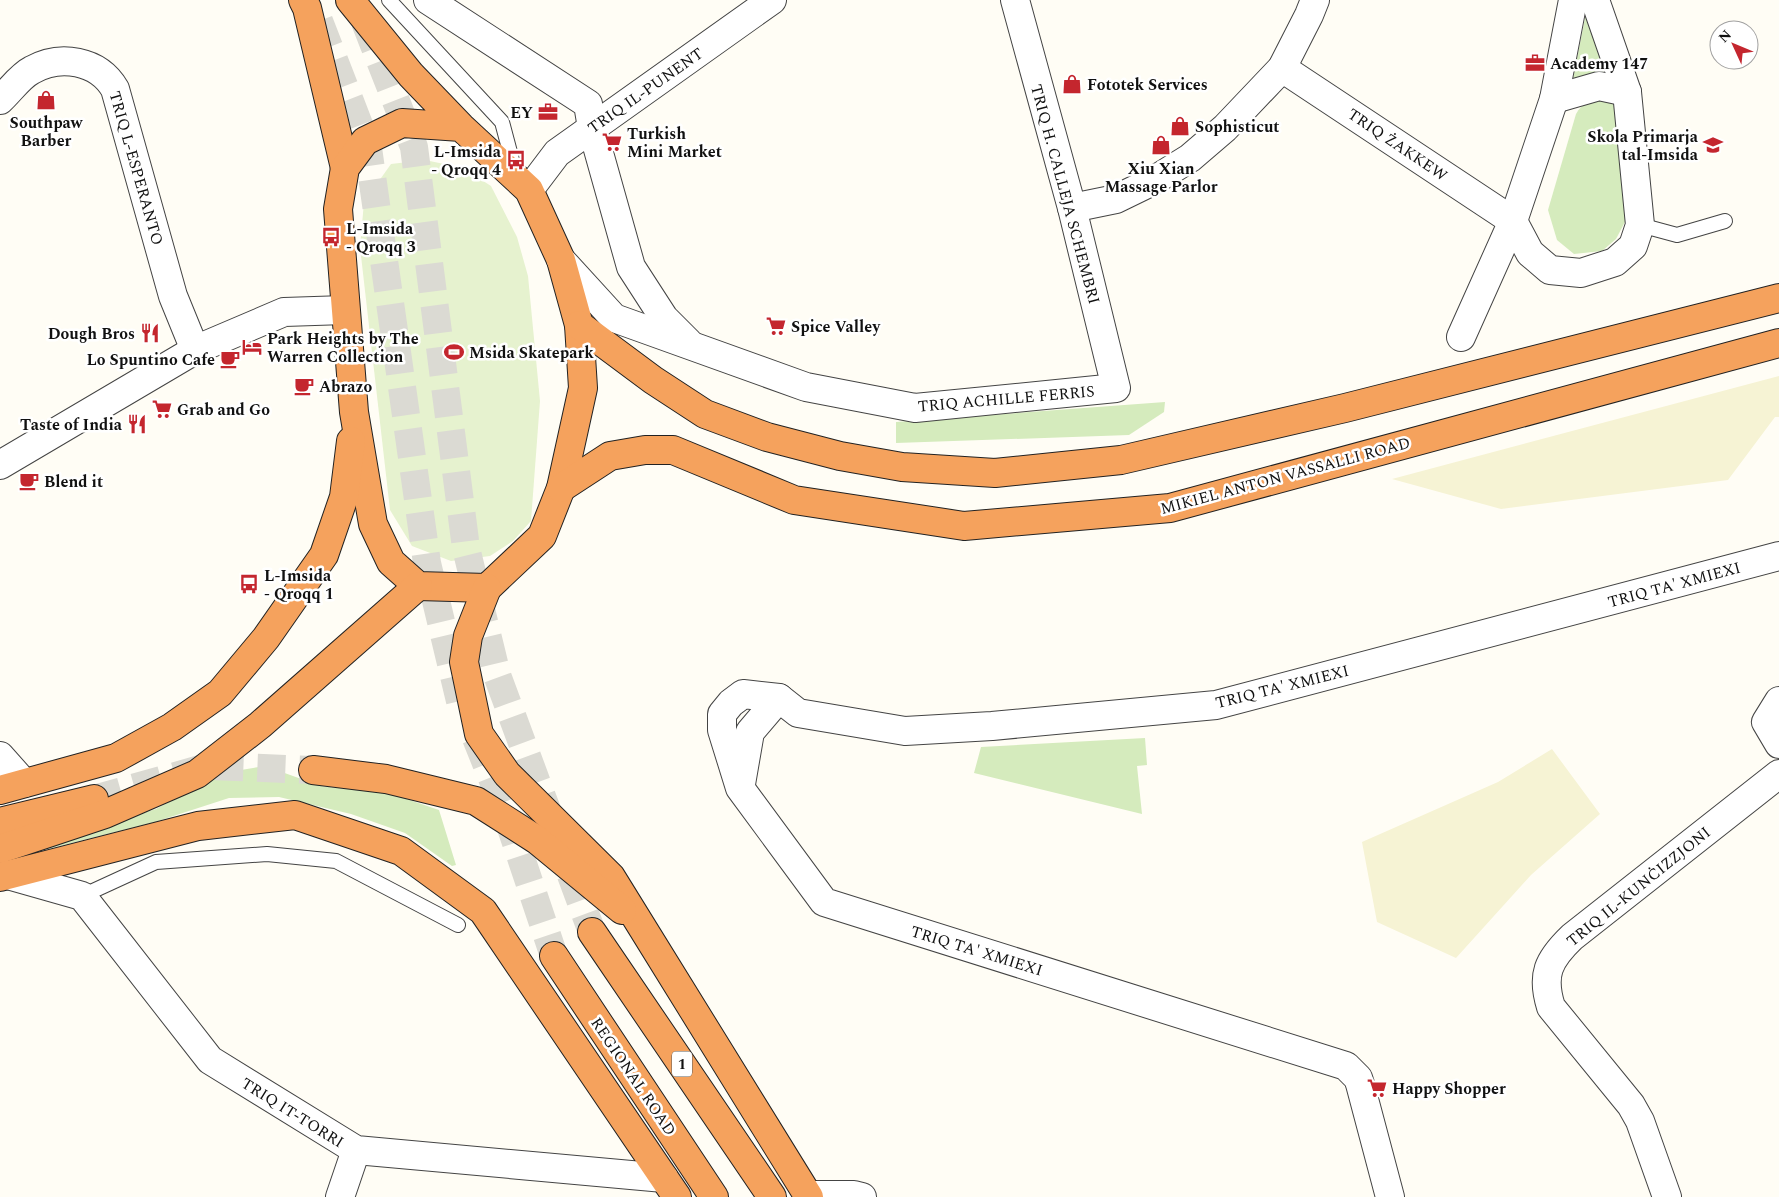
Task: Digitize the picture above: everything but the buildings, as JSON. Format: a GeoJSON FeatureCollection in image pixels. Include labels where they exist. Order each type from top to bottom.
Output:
{"type":"FeatureCollection","features":[{"type":"Feature","properties":{"kind":"highway"},"geometry":{"type":"LineString","coordinates":[[303,0],[307,8],[345,168],[338,209],[345,310],[354,412],[373,524],[390,562],[418,586],[487,588]]}},
{"type":"Feature","properties":{"kind":"highway"},"geometry":{"type":"LineString","coordinates":[[350,0],[411,75],[461,127],[523,185],[561,260],[580,325],[583,388],[561,488],[542,536],[487,588],[468,636],[464,662],[479,734],[507,774],[611,877],[809,1196]]}},
{"type":"Feature","properties":{"kind":"highway"},"geometry":{"type":"LineString","coordinates":[[345,168],[365,141],[402,123],[461,127]]}},
{"type":"Feature","properties":{"kind":"highway"},"geometry":{"type":"LineString","coordinates":[[580,325],[653,380],[705,414],[767,437],[840,456],[902,467],[995,473],[1121,460],[1345,408],[1779,298]]}},
{"type":"Feature","properties":{"kind":"highway","name":"MIKIEL ANTON VASSALLI ROAD"},"geometry":{"type":"LineString","coordinates":[[561,488],[610,456],[645,450],[673,450],[794,500],[964,526],[1170,508],[1779,343]]}},
{"type":"Feature","properties":{"kind":"highway"},"geometry":{"type":"LineString","coordinates":[[12,787],[116,758],[172,727],[220,693],[266,638],[324,555],[344,497],[354,412]]}},
{"type":"Feature","properties":{"kind":"highway"},"geometry":{"type":"LineString","coordinates":[[0,849],[105,814],[197,774],[320,673],[418,586]]}},
{"type":"Feature","properties":{"kind":"highway"},"geometry":{"type":"LineString","coordinates":[[313,770],[386,779],[476,801],[537,840],[641,926]]}},
{"type":"Feature","properties":{"kind":"highway"},"geometry":{"type":"LineString","coordinates":[[0,822],[94,799]]}},
{"type":"Feature","properties":{"kind":"highway"},"geometry":{"type":"LineString","coordinates":[[4,876],[198,826],[295,815],[401,851],[483,911],[671,1188]]}},
{"type":"Feature","properties":{"kind":"highway","name":"1"},"geometry":{"type":"LineString","coordinates":[[592,932],[772,1197]]}},
{"type":"Feature","properties":{"kind":"highway","name":"REGIONAL ROAD"},"geometry":{"type":"LineString","coordinates":[[554,956],[714,1197]]}},
{"type":"Feature","properties":{"kind":"street","name":"TRIQ ACHILLE FERRIS"},"geometry":{"type":"LineString","coordinates":[[428,0],[588,104],[592,128],[631,267],[664,318],[694,347]]}},
{"type":"Feature","properties":{"kind":"street","name":"TRIQ IL-PUNENT"},"geometry":{"type":"LineString","coordinates":[[523,185],[557,152],[772,0]]}},
{"type":"Feature","properties":{"kind":"street","name":"TRIQ H. CALLEJA SCHEMBRI"},"geometry":{"type":"LineString","coordinates":[[1014,0],[1072,208],[1116,388]]}},
{"type":"Feature","properties":{"kind":"street"},"geometry":{"type":"LineString","coordinates":[[1072,208],[1116,200],[1154,181],[1190,158],[1225,128],[1282,68],[1310,15],[1315,0]]}},
{"type":"Feature","properties":{"kind":"street"},"geometry":{"type":"LineString","coordinates":[[1461,337],[1514,221],[1554,99],[1572,0]]}},
{"type":"Feature","properties":{"kind":"street"},"geometry":{"type":"LineString","coordinates":[[1514,221],[1530,253],[1550,270],[1581,273],[1615,262],[1633,246],[1640,225],[1627,92],[1595,0]]}},
{"type":"Feature","properties":{"kind":"street","name":"TRIQ L-ESPERANTO"},"geometry":{"type":"LineString","coordinates":[[0,100],[30,71],[47,64],[79,62],[93,67],[110,81],[115,89],[173,296],[195,350]]}},
{"type":"Feature","properties":{"kind":"street","name":"TRIQ ŻAKKEW"},"geometry":{"type":"LineString","coordinates":[[1282,68],[1514,221]]}},
{"type":"Feature","properties":{"kind":"street"},"geometry":{"type":"LineString","coordinates":[[1554,99],[1600,86],[1627,92]]}},
{"type":"Feature","properties":{"kind":"street","name":"TRIQ ACHILLE FERRIS"},"geometry":{"type":"LineString","coordinates":[[561,260],[614,318],[806,387],[916,408],[1116,388]]}},
{"type":"Feature","properties":{"kind":"street"},"geometry":{"type":"LineString","coordinates":[[0,465],[195,350],[284,312],[345,310]]}},
{"type":"Feature","properties":{"kind":"street","name":"TRIQ TA' XMIEXI"},"geometry":{"type":"LineString","coordinates":[[1390,1197],[1360,1084],[1350,1070],[1339,1063],[824,902],[740,788],[722,730],[722,714],[731,703],[743,694],[779,698],[798,713],[905,731],[992,726],[1216,705],[1779,556]]}},
{"type":"Feature","properties":{"kind":"street"},"geometry":{"type":"LineString","coordinates":[[1779,701],[1766,722],[1779,744]]}},
{"type":"Feature","properties":{"kind":"street"},"geometry":{"type":"LineString","coordinates":[[0,756],[12,787]]}},
{"type":"Feature","properties":{"kind":"street","name":"TRIQ IL-KUNĊIZZJONI"},"geometry":{"type":"LineString","coordinates":[[1667,1197],[1640,1121],[1624,1095],[1550,1007],[1545,990],[1546,976],[1552,960],[1572,937],[1779,774]]}},
{"type":"Feature","properties":{"kind":"street"},"geometry":{"type":"LineString","coordinates":[[4,876],[82,896]]}},
{"type":"Feature","properties":{"kind":"street","name":"TRIQ IT-TORRI"},"geometry":{"type":"LineString","coordinates":[[82,896],[210,1060],[356,1150],[671,1188]]}},
{"type":"Feature","properties":{"kind":"street"},"geometry":{"type":"LineString","coordinates":[[340,1197],[356,1150]]}},
{"type":"Feature","properties":{"kind":"street"},"geometry":{"type":"LineString","coordinates":[[809,1196],[857,1196]]}},
{"type":"Feature","properties":{"kind":"lane"},"geometry":{"type":"LineString","coordinates":[[389,0],[502,122],[523,185]]}},
{"type":"Feature","properties":{"kind":"lane"},"geometry":{"type":"LineString","coordinates":[[1640,225],[1676,235],[1725,221]]}},
{"type":"Feature","properties":{"kind":"lane"},"geometry":{"type":"LineString","coordinates":[[82,896],[156,862],[267,854],[336,861],[458,925]]}},
{"type":"Feature","properties":{"kind":"shaded area"},"geometry":{"type":"Polygon","coordinates":[[[1779,376],[1779,417],[1775,417],[1728,480],[1501,509],[1392,479],[1779,376]]]}},
{"type":"Feature","properties":{"kind":"shaded area"},"geometry":{"type":"Polygon","coordinates":[[[1552,749],[1600,814],[1531,875],[1456,958],[1377,922],[1362,842],[1498,782],[1552,749]]]}},
{"type":"Feature","properties":{"kind":"green space"},"geometry":{"type":"Polygon","coordinates":[[[1587,8],[1606,79],[1573,78],[1587,8]]]}},
{"type":"Feature","properties":{"kind":"green space"},"geometry":{"type":"Polygon","coordinates":[[[1600,101],[1611,103],[1620,109],[1626,220],[1616,239],[1602,251],[1574,254],[1557,240],[1548,210],[1576,114],[1586,104],[1600,101]]]}},
{"type":"Feature","properties":{"kind":"green space","name":"Msida Skatepark"},"geometry":{"type":"Polygon","coordinates":[[[425,160],[463,168],[491,186],[517,237],[528,276],[540,401],[531,521],[513,541],[490,556],[451,561],[412,546],[390,510],[360,247],[364,202],[391,164],[425,160]]]}},
{"type":"Feature","properties":{"kind":"green space"},"geometry":{"type":"Polygon","coordinates":[[[1165,402],[1164,412],[1129,435],[896,443],[896,422],[1165,402]]]}},
{"type":"Feature","properties":{"kind":"green space"},"geometry":{"type":"Polygon","coordinates":[[[1145,738],[1147,765],[1137,766],[1142,814],[974,773],[981,747],[1145,738]]]}},
{"type":"Feature","properties":{"kind":"green space"},"geometry":{"type":"Polygon","coordinates":[[[265,766],[321,786],[392,794],[439,810],[456,865],[452,866],[405,833],[351,814],[279,797],[229,798],[155,822],[0,861],[0,856],[156,809],[223,773],[265,766]]]}},
{"type":"Feature","properties":{"kind":"tunnel"},"geometry":{"type":"LineString","coordinates":[[319,21],[368,148],[427,563],[460,701]]}},
{"type":"Feature","properties":{"kind":"tunnel"},"geometry":{"type":"LineString","coordinates":[[365,22],[414,147],[466,548],[497,675],[592,932]]}},
{"type":"Feature","properties":{"kind":"tunnel"},"geometry":{"type":"LineString","coordinates":[[476,738],[506,813],[554,956]]}},
{"type":"Feature","properties":{"kind":"tunnel"},"geometry":{"type":"LineString","coordinates":[[94,799],[211,766],[313,770]]}},
{"type":"Feature","properties":{"kind":"place","name":"Academy 147"},"geometry":{"type":"Point","coordinates":[1535,63]}},
{"type":"Feature","properties":{"kind":"place","name":"Fototek Services"},"geometry":{"type":"Point","coordinates":[1072,84]}},
{"type":"Feature","properties":{"kind":"place","name":"Southpaw Barber"},"geometry":{"type":"Point","coordinates":[46,100]}},
{"type":"Feature","properties":{"kind":"place","name":"EY"},"geometry":{"type":"Point","coordinates":[548,112]}},
{"type":"Feature","properties":{"kind":"place","name":"Sophisticut"},"geometry":{"type":"Point","coordinates":[1180,126]}},
{"type":"Feature","properties":{"kind":"place","name":"Turkish Mini Market"},"geometry":{"type":"Point","coordinates":[612,142]}},
{"type":"Feature","properties":{"kind":"place","name":"Xiu Xian Massage Parlor"},"geometry":{"type":"Point","coordinates":[1161,145]}},
{"type":"Feature","properties":{"kind":"place","name":"Skola Primarja tal-Imsida"},"geometry":{"type":"Point","coordinates":[1713,145]}},
{"type":"Feature","properties":{"kind":"place","name":"L-Imsida - Qroqq 4"},"geometry":{"type":"Point","coordinates":[516,160]}},
{"type":"Feature","properties":{"kind":"place","name":"L-Imsida - Qroqq 3"},"geometry":{"type":"Point","coordinates":[331,237]}},
{"type":"Feature","properties":{"kind":"place","name":"Spice Valley"},"geometry":{"type":"Point","coordinates":[776,326]}},
{"type":"Feature","properties":{"kind":"place","name":"Dough Bros"},"geometry":{"type":"Point","coordinates":[150,333]}},
{"type":"Feature","properties":{"kind":"place","name":"Park Heights by The Warren Collection"},"geometry":{"type":"Point","coordinates":[252,347]}},
{"type":"Feature","properties":{"kind":"place","name":"Msida Skatepark"},"geometry":{"type":"Point","coordinates":[454,352]}},
{"type":"Feature","properties":{"kind":"place","name":"Lo Spuntino Cafe"},"geometry":{"type":"Point","coordinates":[230,359]}},
{"type":"Feature","properties":{"kind":"place","name":"Abrazo"},"geometry":{"type":"Point","coordinates":[304,386]}},
{"type":"Feature","properties":{"kind":"place","name":"Grab and Go"},"geometry":{"type":"Point","coordinates":[162,409]}},
{"type":"Feature","properties":{"kind":"place","name":"Taste of India"},"geometry":{"type":"Point","coordinates":[137,424]}},
{"type":"Feature","properties":{"kind":"place","name":"Blend it"},"geometry":{"type":"Point","coordinates":[29,481]}},
{"type":"Feature","properties":{"kind":"place","name":"L-Imsida - Qroqq 1"},"geometry":{"type":"Point","coordinates":[249,584]}},
{"type":"Feature","properties":{"kind":"place","name":"Happy Shopper"},"geometry":{"type":"Point","coordinates":[1377,1088]}}]}
